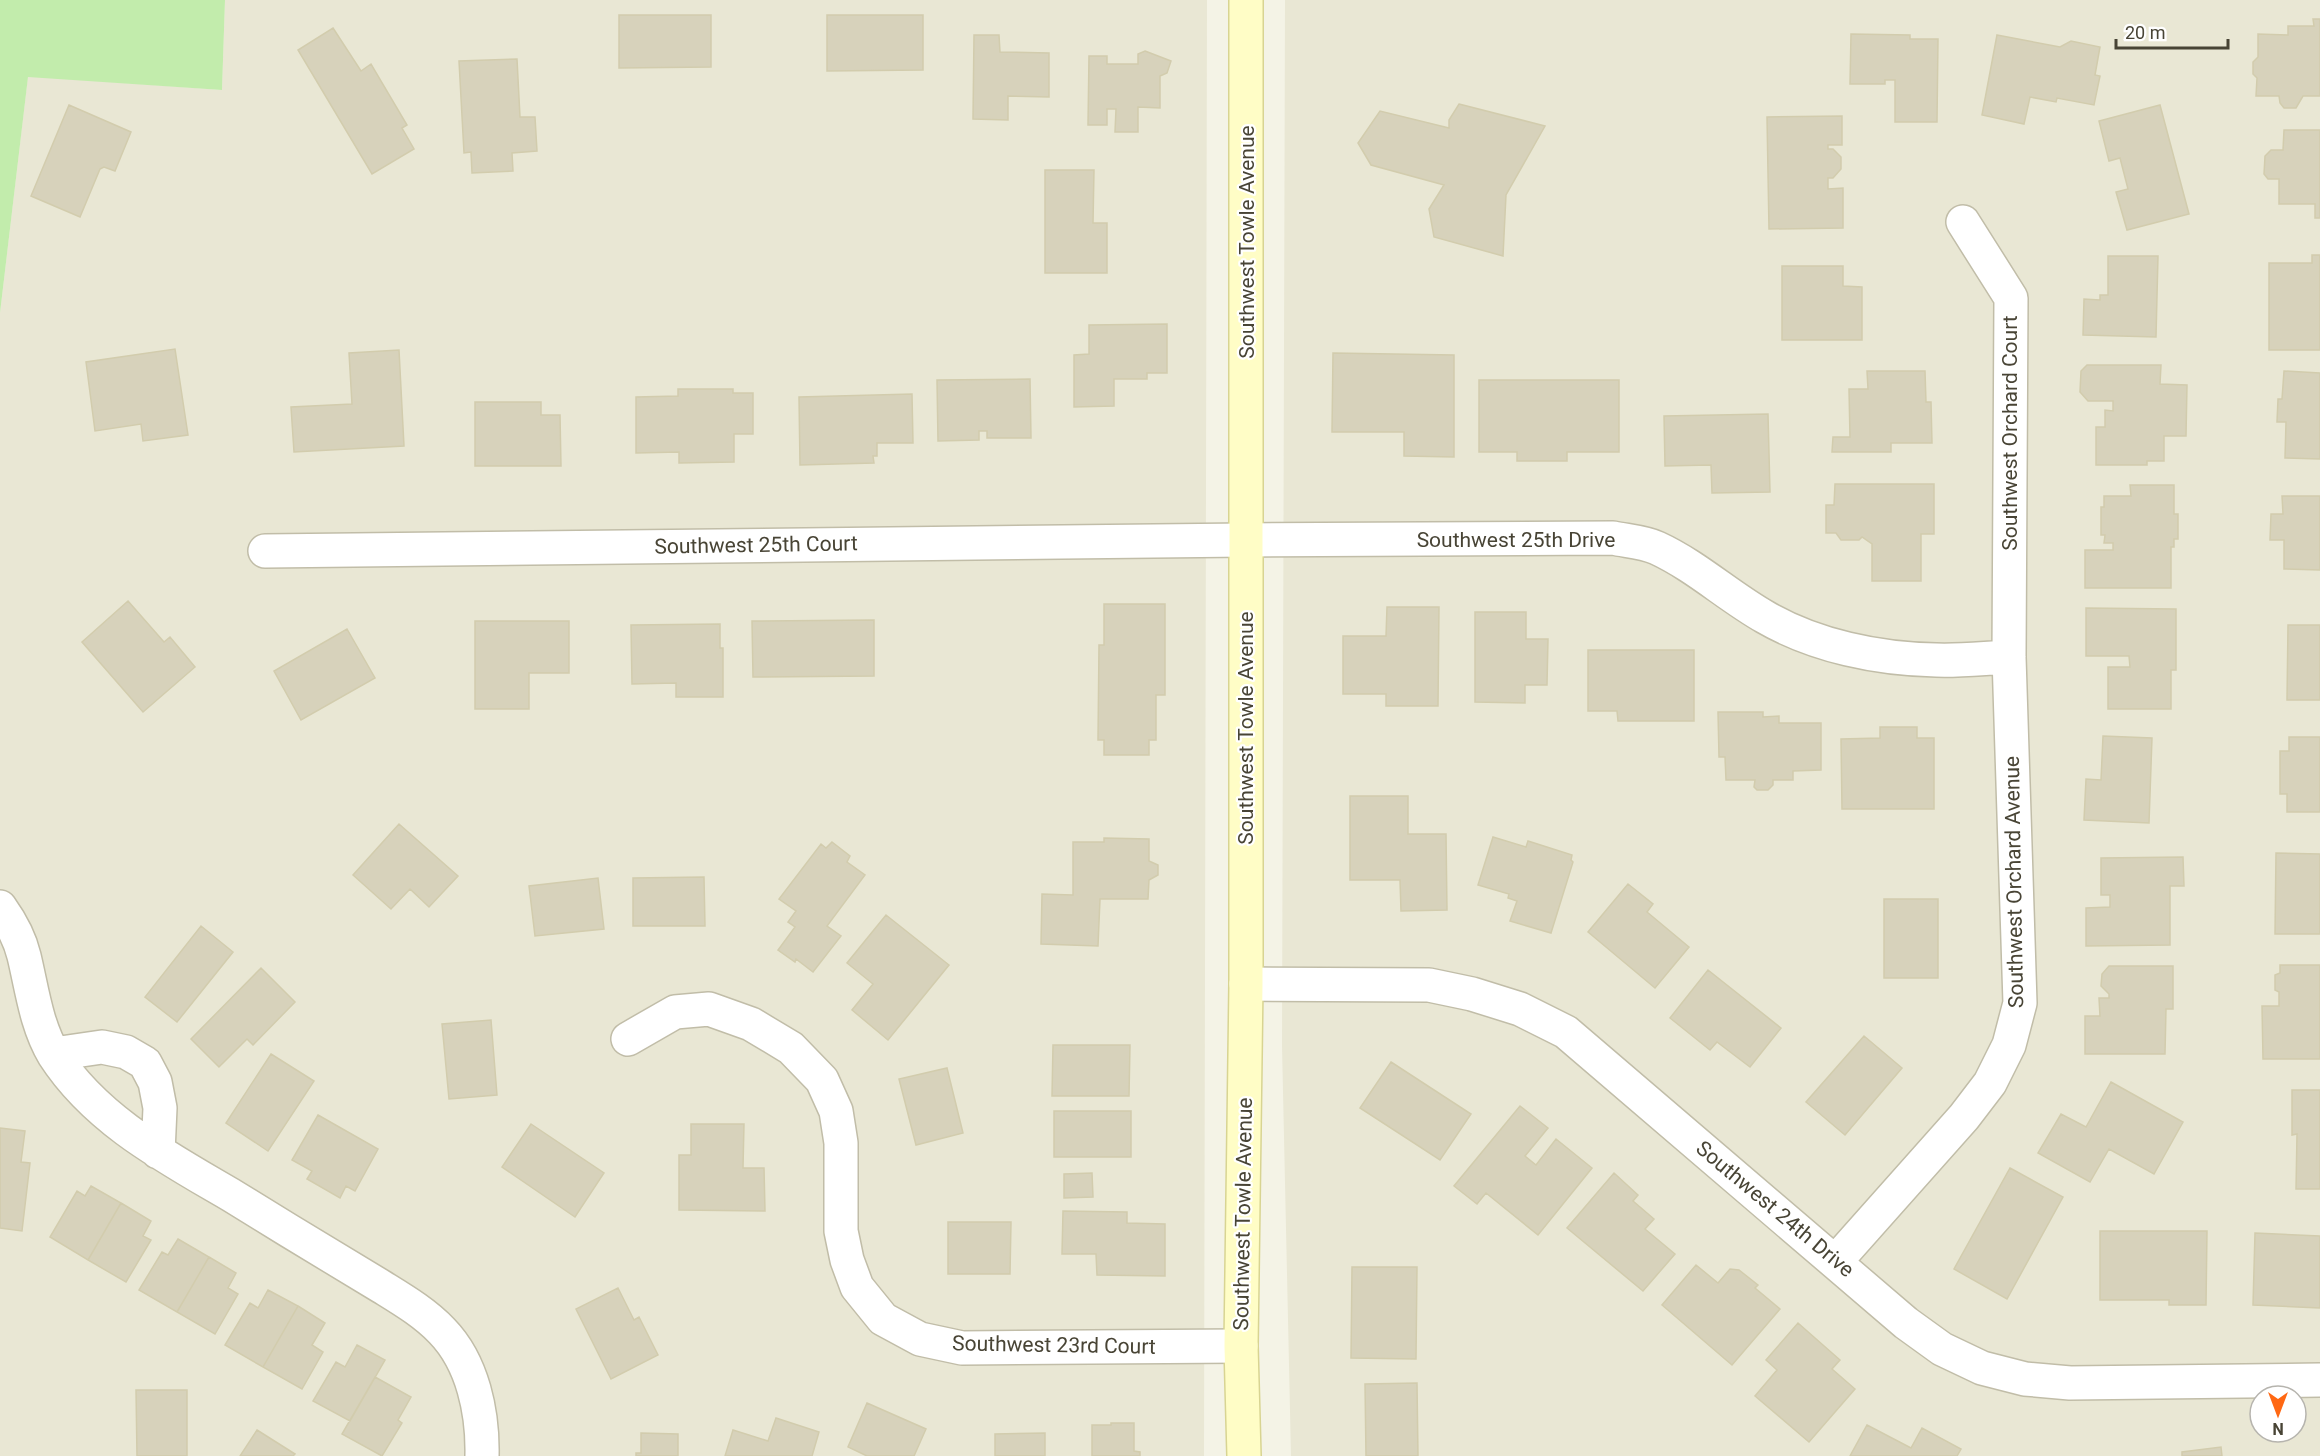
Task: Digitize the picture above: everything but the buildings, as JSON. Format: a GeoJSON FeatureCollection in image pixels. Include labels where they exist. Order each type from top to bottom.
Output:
{"type":"FeatureCollection","features":[{"type":"Feature","properties":{"kind":"main road","name":"Southwest Towle Avenue"},"geometry":{"type":"LineString","coordinates":[[1244,1456],[1241,1346],[1246,984],[1246,0]]}},
{"type":"Feature","properties":{"kind":"street","name":"Southwest Orchard Court"},"geometry":{"type":"LineString","coordinates":[[1963,222],[2011,298],[2009,657]]}},
{"type":"Feature","properties":{"kind":"street","name":"Southwest 25th Drive"},"geometry":{"type":"LineString","coordinates":[[1246,540],[1613,538],[1655,547],[1692,567],[1767,618],[1807,636],[1838,646],[1892,657],[1936,660],[2009,657]]}},
{"type":"Feature","properties":{"kind":"street","name":"Southwest 25th Court"},"geometry":{"type":"LineString","coordinates":[[265,551],[1246,540]]}},
{"type":"Feature","properties":{"kind":"street","name":"Southwest Orchard Avenue"},"geometry":{"type":"LineString","coordinates":[[1836,1261],[1964,1117],[1990,1083],[2009,1045],[2020,1003],[2009,657]]}},
{"type":"Feature","properties":{"kind":"street"},"geometry":{"type":"LineString","coordinates":[[0,907],[24,954],[31,993],[41,1026],[54,1054],[84,1094],[116,1122],[158,1152],[382,1287],[417,1310],[443,1332],[465,1365],[475,1393],[482,1425],[482,1456]]}},
{"type":"Feature","properties":{"kind":"street","name":"Southwest 24th Drive"},"geometry":{"type":"LineString","coordinates":[[1246,984],[1429,985],[1472,994],[1520,1010],[1566,1032],[1906,1323],[1942,1349],[1982,1368],[2025,1379],[2070,1383],[2320,1380]]}},
{"type":"Feature","properties":{"kind":"street","name":"Southwest 23rd Court"},"geometry":{"type":"LineString","coordinates":[[628,1039],[675,1012],[709,1009],[751,1024],[791,1048],[799,1056],[822,1080],[836,1111],[841,1143],[841,1231],[847,1260],[857,1287],[883,1319],[920,1339],[962,1348],[1241,1346]]}},
{"type":"Feature","properties":{"kind":"street"},"geometry":{"type":"LineString","coordinates":[[54,1054],[102,1047],[126,1052],[145,1063],[155,1082],[160,1108],[158,1152]]}},
{"type":"Feature","properties":{"kind":"shaded area"},"geometry":{"type":"Polygon","coordinates":[[[225,0],[1207,0],[1204,1456],[0,1456],[0,313],[28,76],[222,90],[225,0]]]}},
{"type":"Feature","properties":{"kind":"shaded area"},"geometry":{"type":"Polygon","coordinates":[[[1285,0],[2320,0],[2320,1456],[1291,1456],[1282,1046],[1285,0]]]}},
{"type":"Feature","properties":{"kind":"green space"},"geometry":{"type":"Polygon","coordinates":[[[0,0],[225,0],[222,90],[28,77],[0,313],[0,0]]]}}]}
